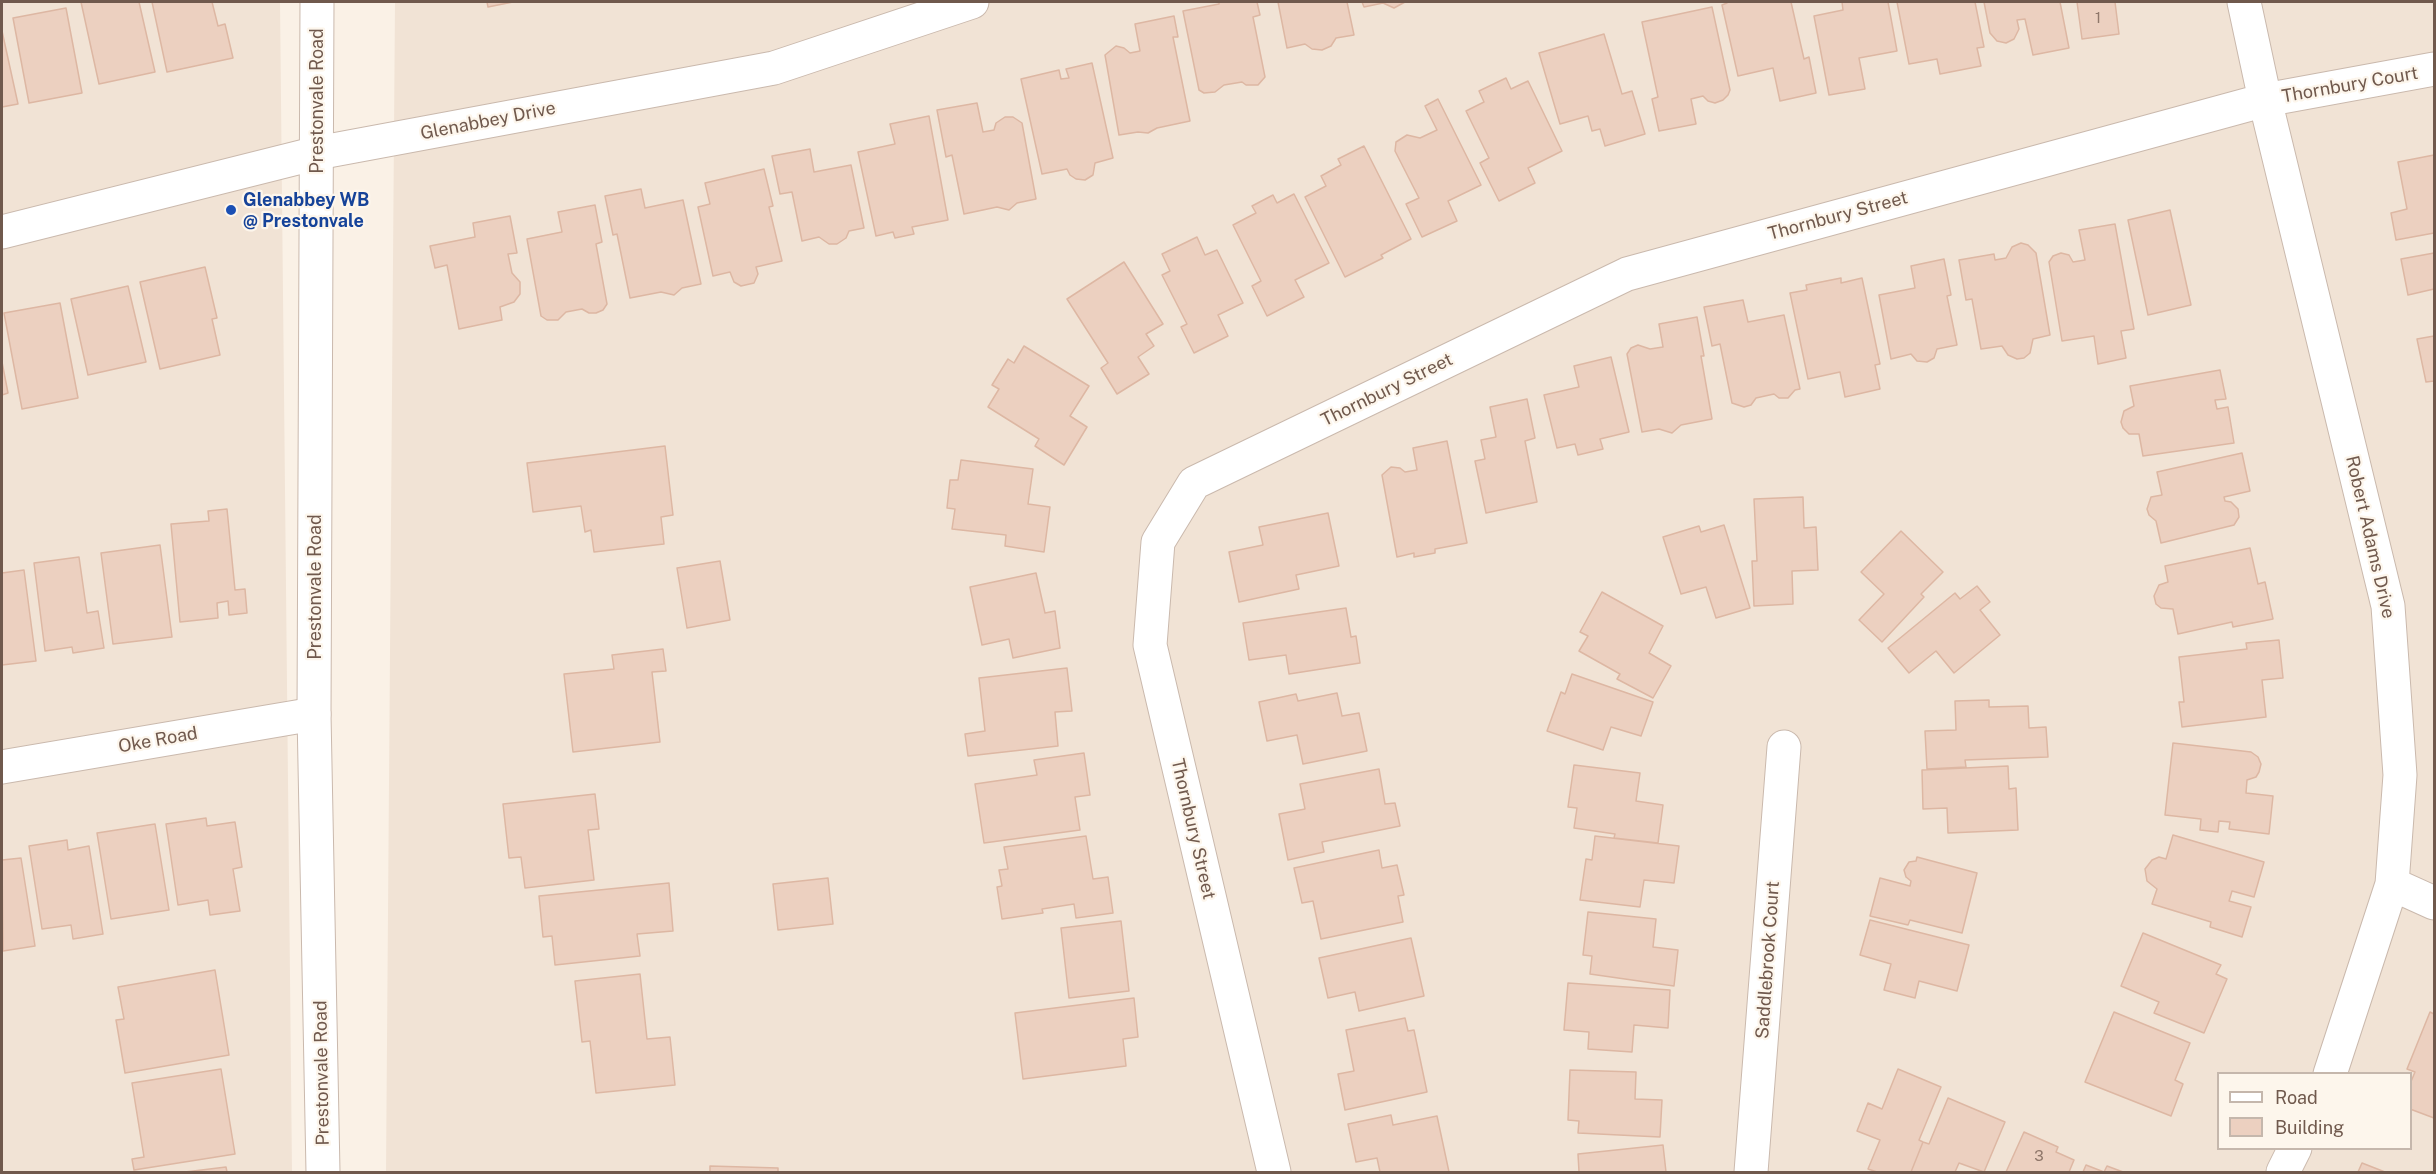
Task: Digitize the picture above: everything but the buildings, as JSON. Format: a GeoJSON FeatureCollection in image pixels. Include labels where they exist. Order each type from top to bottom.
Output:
{"type":"FeatureCollection","features":[{"type":"Feature","properties":{"kind":"street","name":"Prestonvale Road"},"geometry":{"type":"LineString","coordinates":[[317,2],[314,714],[323,1173]]}},
{"type":"Feature","properties":{"kind":"street","name":"Glenabbey Drive"},"geometry":{"type":"LineString","coordinates":[[2,232],[317,153],[774,68],[972,2]]}},
{"type":"Feature","properties":{"kind":"street","name":"Robert Adams Drive"},"geometry":{"type":"LineString","coordinates":[[2244,2],[2265,100],[2388,606],[2400,775],[2392,884],[2331,1072]]}},
{"type":"Feature","properties":{"kind":"street","name":"Thornbury Court"},"geometry":{"type":"LineString","coordinates":[[2265,100],[2434,69]]}},
{"type":"Feature","properties":{"kind":"street","name":"Thornbury Street"},"geometry":{"type":"LineString","coordinates":[[1274,1173],[1149,645],[1158,542],[1194,483],[1627,274],[2265,100]]}},
{"type":"Feature","properties":{"kind":"street","name":"Oke Road"},"geometry":{"type":"LineString","coordinates":[[2,767],[314,714]]}},
{"type":"Feature","properties":{"kind":"street","name":"Saddlebrook Court"},"geometry":{"type":"LineString","coordinates":[[1751,1173],[1784,747]]}},
{"type":"Feature","properties":{"kind":"street"},"geometry":{"type":"LineString","coordinates":[[2392,884],[2434,903]]}},
{"type":"Feature","properties":{"kind":"street"},"geometry":{"type":"LineString","coordinates":[[2283,1173],[2294,1150]]}},
{"type":"Feature","properties":{"kind":"shaded area"},"geometry":{"type":"Polygon","coordinates":[[[2,2],[280,2],[292,1172],[2,1172],[2,2]]]}},
{"type":"Feature","properties":{"kind":"shaded area"},"geometry":{"type":"Polygon","coordinates":[[[395,2],[2434,2],[2434,1172],[386,1172],[395,2]]]}},
{"type":"Feature","properties":{"kind":"place","name":"Glenabbey WB @ Prestonvale"},"geometry":{"type":"Point","coordinates":[231,210]}}]}
